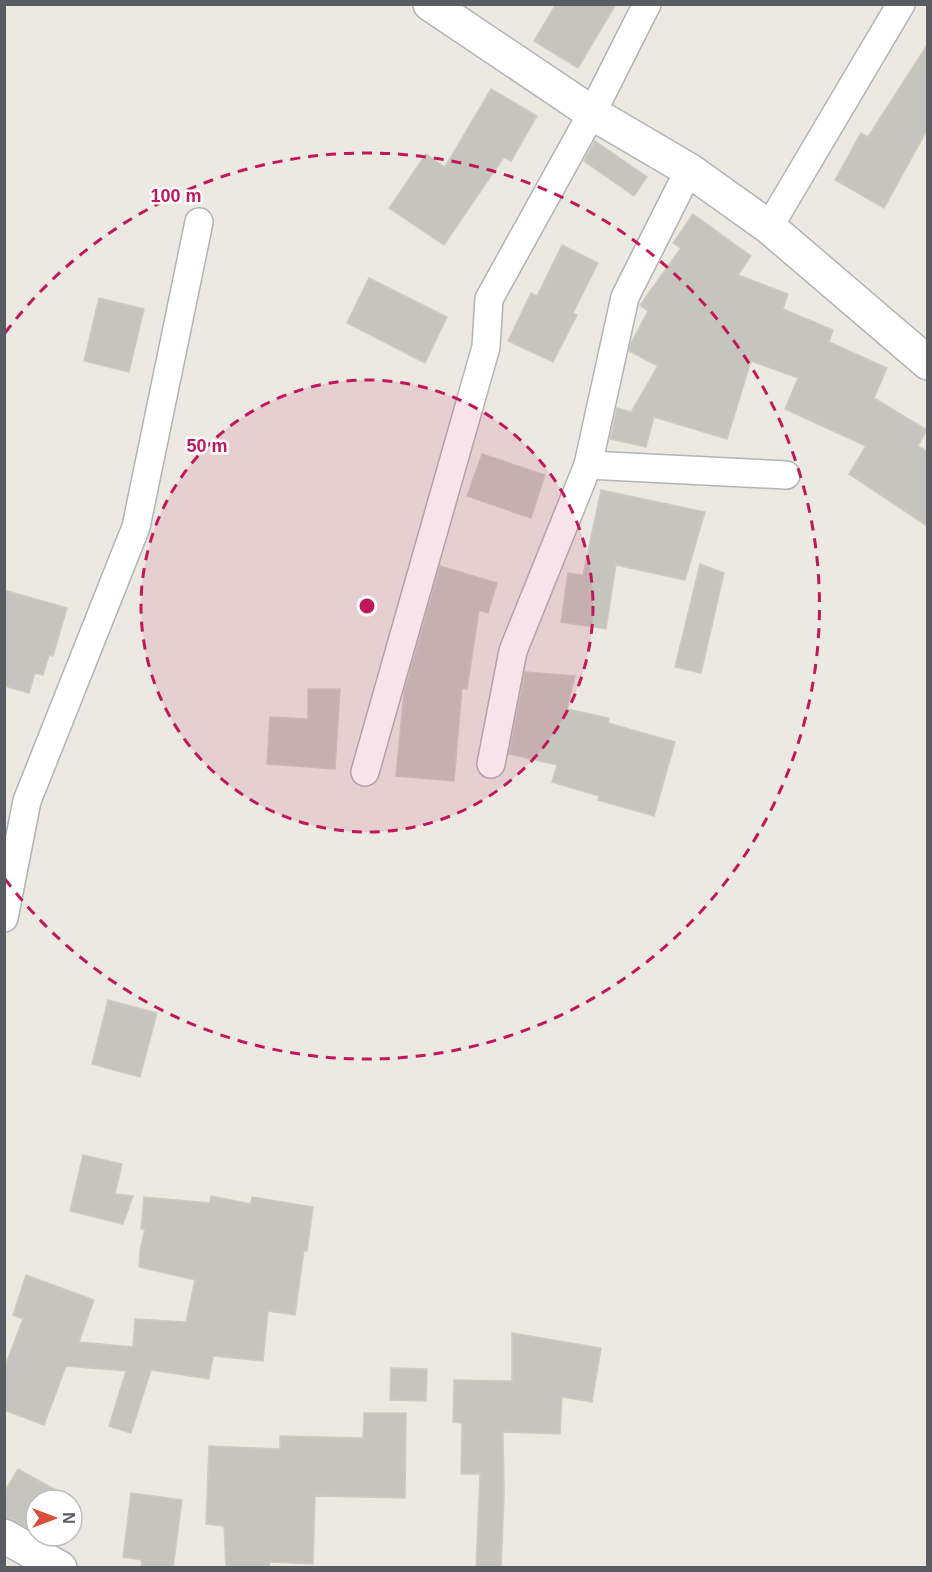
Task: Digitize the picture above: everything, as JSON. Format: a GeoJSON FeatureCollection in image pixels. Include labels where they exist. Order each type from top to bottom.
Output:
{"type":"FeatureCollection","features":[{"type":"Feature","properties":{"kind":"street"},"geometry":{"type":"LineString","coordinates":[[430,4],[592,113],[689,170],[769,226],[927,363]]}},
{"type":"Feature","properties":{"kind":"street"},"geometry":{"type":"LineString","coordinates":[[365,772],[486,347],[489,299],[592,113],[647,4]]}},
{"type":"Feature","properties":{"kind":"street"},"geometry":{"type":"LineString","coordinates":[[769,226],[901,4]]}},
{"type":"Feature","properties":{"kind":"street"},"geometry":{"type":"LineString","coordinates":[[491,764],[513,651],[588,465],[625,297],[689,170]]}},
{"type":"Feature","properties":{"kind":"street"},"geometry":{"type":"LineString","coordinates":[[4,918],[27,801],[135,527],[199,222]]}},
{"type":"Feature","properties":{"kind":"street"},"geometry":{"type":"LineString","coordinates":[[588,465],[786,475]]}},
{"type":"Feature","properties":{"kind":"street"},"geometry":{"type":"LineString","coordinates":[[4,1536],[60,1568]]}},
{"type":"Feature","properties":{"kind":"building"},"geometry":{"type":"Polygon","coordinates":[[[556,4],[616,4],[578,68],[534,41],[556,4]]]}},
{"type":"Feature","properties":{"kind":"building"},"geometry":{"type":"Polygon","coordinates":[[[927,45],[927,130],[884,208],[835,180],[861,133],[868,137],[927,45]]]}},
{"type":"Feature","properties":{"kind":"building"},"geometry":{"type":"Polygon","coordinates":[[[491,89],[537,116],[511,161],[504,157],[444,245],[389,208],[426,154],[445,167],[491,89]]]}},
{"type":"Feature","properties":{"kind":"building"},"geometry":{"type":"Polygon","coordinates":[[[595,141],[647,177],[634,196],[584,161],[595,141]]]}},
{"type":"Feature","properties":{"kind":"building"},"geometry":{"type":"Polygon","coordinates":[[[693,214],[751,256],[738,275],[788,294],[783,309],[833,330],[829,342],[887,368],[874,398],[927,430],[918,446],[927,451],[927,526],[849,474],[866,446],[785,409],[798,378],[751,361],[727,439],[654,417],[646,447],[610,439],[617,408],[631,412],[658,366],[629,351],[630,345],[648,311],[640,305],[681,248],[673,243],[693,214]]]}},
{"type":"Feature","properties":{"kind":"building"},"geometry":{"type":"Polygon","coordinates":[[[562,245],[598,263],[573,313],[577,315],[553,362],[508,341],[531,293],[537,296],[562,245]]]}},
{"type":"Feature","properties":{"kind":"building"},"geometry":{"type":"Polygon","coordinates":[[[369,278],[447,317],[425,363],[347,323],[369,278]]]}},
{"type":"Feature","properties":{"kind":"building"},"geometry":{"type":"Polygon","coordinates":[[[99,298],[144,309],[129,372],[84,361],[99,298]]]}},
{"type":"Feature","properties":{"kind":"building"},"geometry":{"type":"Polygon","coordinates":[[[482,454],[545,475],[531,518],[467,496],[482,454]]]}},
{"type":"Feature","properties":{"kind":"building"},"geometry":{"type":"Polygon","coordinates":[[[601,490],[705,512],[685,580],[616,565],[606,629],[561,622],[568,573],[583,575],[601,490]]]}},
{"type":"Feature","properties":{"kind":"building"},"geometry":{"type":"Polygon","coordinates":[[[700,564],[724,573],[701,673],[675,667],[700,564]]]}},
{"type":"Feature","properties":{"kind":"building"},"geometry":{"type":"Polygon","coordinates":[[[440,566],[497,583],[488,613],[479,610],[467,689],[462,688],[454,781],[396,776],[404,693],[440,566]]]}},
{"type":"Feature","properties":{"kind":"building"},"geometry":{"type":"Polygon","coordinates":[[[4,590],[67,608],[53,656],[49,655],[43,675],[35,673],[29,693],[4,686],[4,590]]]}},
{"type":"Feature","properties":{"kind":"building"},"geometry":{"type":"Polygon","coordinates":[[[525,672],[575,676],[567,709],[609,718],[608,723],[675,742],[654,816],[598,800],[599,796],[552,782],[557,765],[509,754],[525,672]]]}},
{"type":"Feature","properties":{"kind":"building"},"geometry":{"type":"Polygon","coordinates":[[[308,689],[340,689],[335,769],[267,764],[270,717],[308,719],[308,689]]]}},
{"type":"Feature","properties":{"kind":"building"},"geometry":{"type":"Polygon","coordinates":[[[108,1000],[157,1013],[140,1077],[92,1064],[108,1000]]]}},
{"type":"Feature","properties":{"kind":"building"},"geometry":{"type":"Polygon","coordinates":[[[83,1155],[122,1164],[115,1194],[133,1196],[123,1224],[70,1211],[83,1155]]]}},
{"type":"Feature","properties":{"kind":"building"},"geometry":{"type":"Polygon","coordinates":[[[211,1196],[251,1204],[252,1197],[313,1207],[295,1315],[268,1311],[263,1361],[213,1356],[209,1379],[151,1370],[131,1433],[109,1426],[126,1371],[66,1366],[44,1425],[4,1410],[4,1369],[23,1319],[13,1315],[26,1275],[94,1300],[79,1342],[133,1347],[135,1319],[186,1322],[195,1280],[139,1267],[145,1229],[141,1229],[144,1197],[210,1203],[211,1196]]]}},
{"type":"Feature","properties":{"kind":"building"},"geometry":{"type":"Polygon","coordinates":[[[512,1333],[601,1348],[592,1402],[562,1397],[560,1434],[503,1432],[504,1495],[501,1568],[476,1568],[480,1474],[461,1474],[462,1423],[453,1422],[454,1380],[512,1381],[512,1333]]]}},
{"type":"Feature","properties":{"kind":"building"},"geometry":{"type":"Polygon","coordinates":[[[391,1368],[427,1369],[426,1401],[390,1400],[391,1368]]]}},
{"type":"Feature","properties":{"kind":"building"},"geometry":{"type":"Polygon","coordinates":[[[364,1413],[406,1413],[405,1498],[315,1496],[313,1564],[269,1562],[270,1568],[226,1568],[224,1526],[206,1524],[209,1446],[280,1449],[280,1436],[363,1438],[364,1413]]]}},
{"type":"Feature","properties":{"kind":"building"},"geometry":{"type":"Polygon","coordinates":[[[18,1469],[52,1488],[24,1488],[24,1526],[4,1517],[4,1493],[18,1469]]]}},
{"type":"Feature","properties":{"kind":"building"},"geometry":{"type":"Polygon","coordinates":[[[131,1493],[182,1500],[173,1568],[141,1568],[142,1560],[123,1557],[131,1493]]]}}]}
